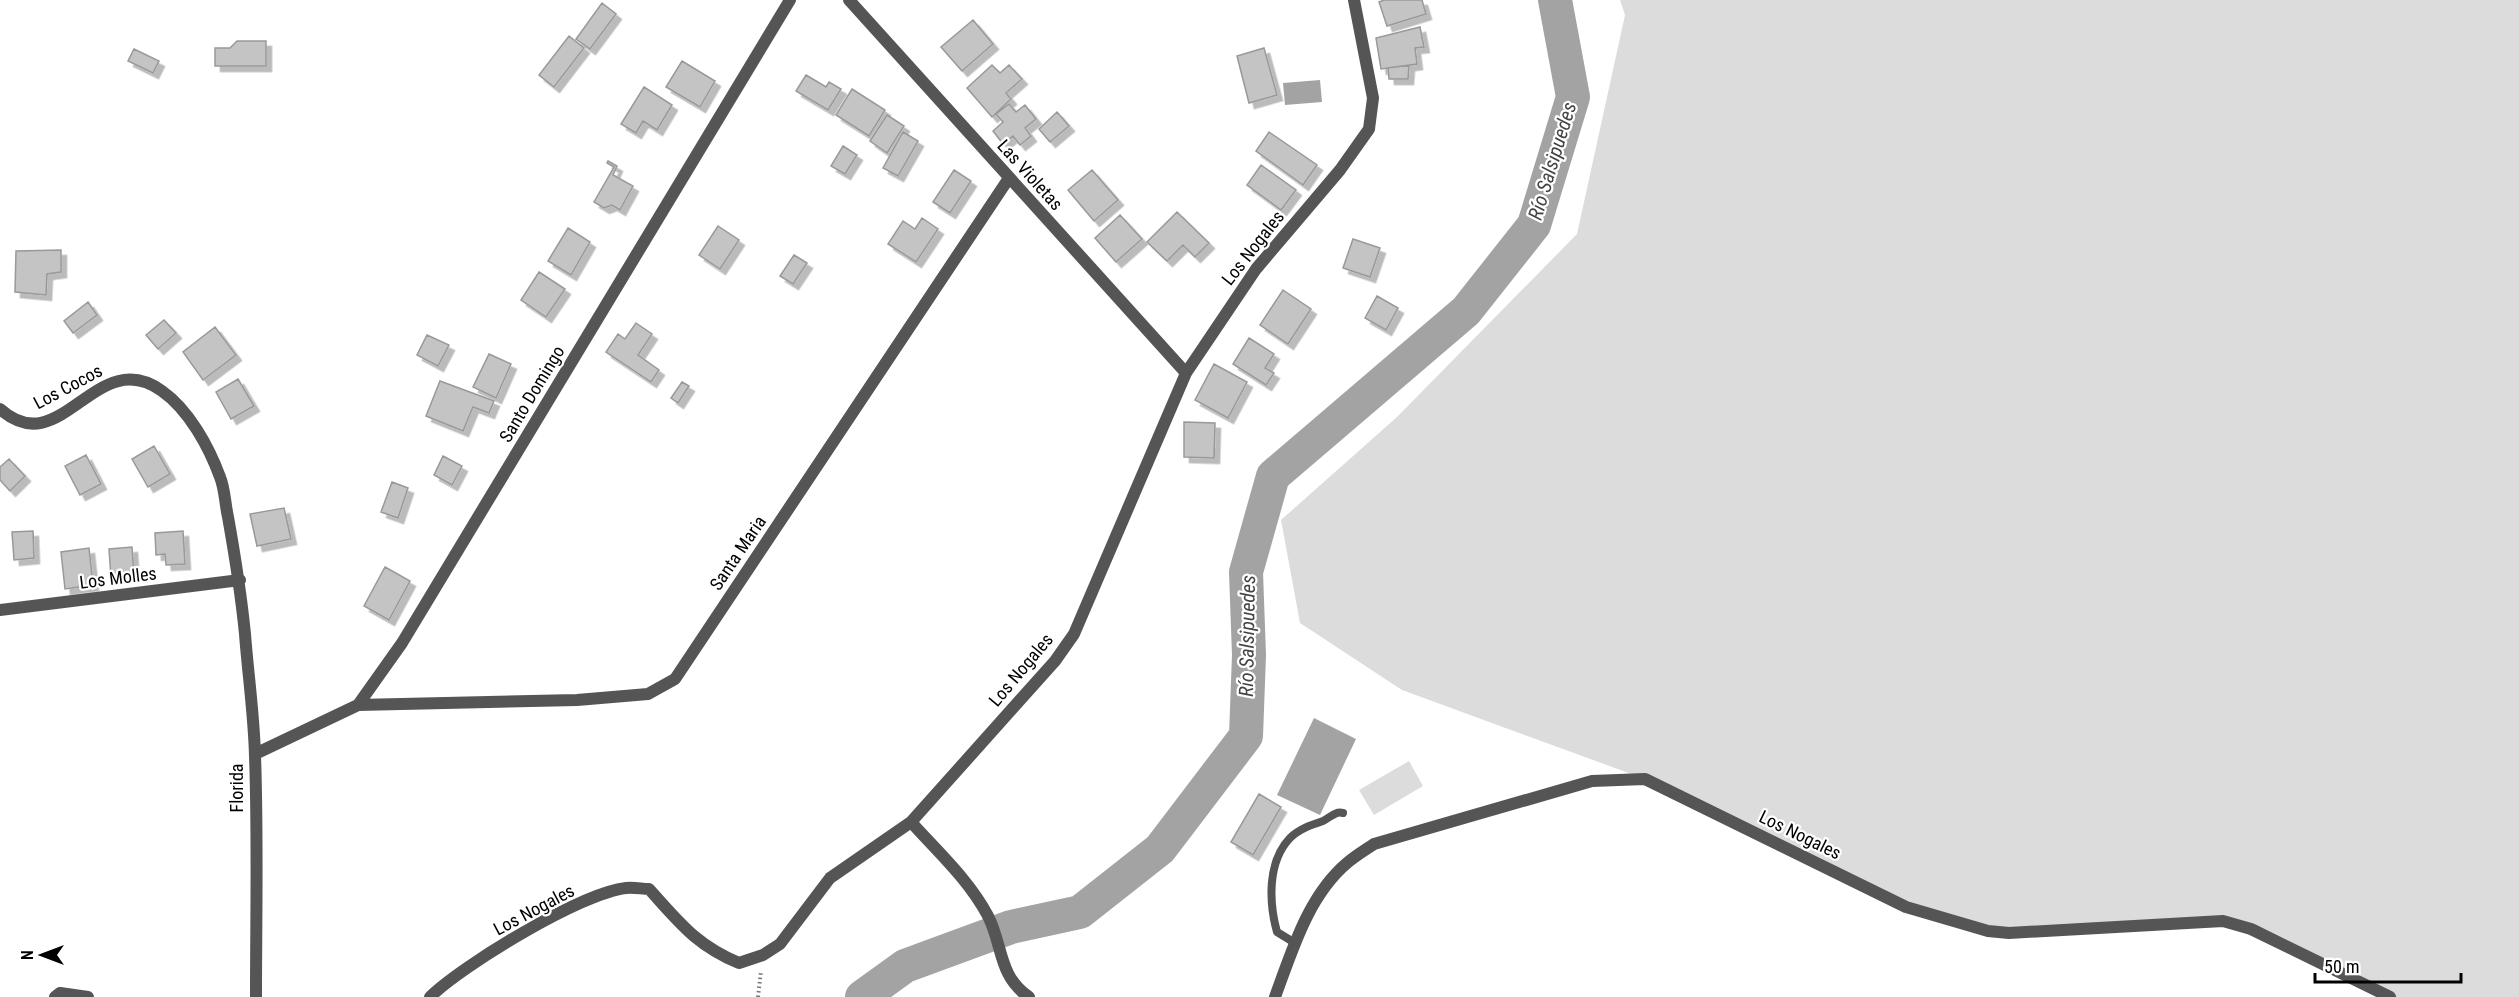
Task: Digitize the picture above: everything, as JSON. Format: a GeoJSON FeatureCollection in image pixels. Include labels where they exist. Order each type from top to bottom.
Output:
{"type":"FeatureCollection","features":[{"type":"Feature","properties":{"kind":"street","name":"Santo Domingo"},"geometry":{"type":"LineString","coordinates":[[255,754],[358,705],[402,643],[790,0]]}},
{"type":"Feature","properties":{"kind":"street","name":"Las Violetas"},"geometry":{"type":"LineString","coordinates":[[849,0],[1185,373]]}},
{"type":"Feature","properties":{"kind":"street","name":"Los Nogales"},"geometry":{"type":"LineString","coordinates":[[430,997],[447,981],[559,913],[626,888],[650,889],[687,932],[713,952],[739,963],[763,955],[780,944],[830,878],[911,822],[1055,661],[1074,634],[1185,373],[1256,269],[1340,170],[1369,129],[1373,98],[1354,0]]}},
{"type":"Feature","properties":{"kind":"street","name":"Santa Maria"},"geometry":{"type":"LineString","coordinates":[[358,705],[577,700],[648,694],[675,679],[1009,178]]}},
{"type":"Feature","properties":{"kind":"street","name":"Los Cocos"},"geometry":{"type":"LineString","coordinates":[[0,409],[8,416],[28,425],[45,424],[110,383],[125,379],[145,382],[162,391],[191,420],[220,477],[240,580]]}},
{"type":"Feature","properties":{"kind":"street","name":"Los Molles"},"geometry":{"type":"LineString","coordinates":[[0,610],[240,580]]}},
{"type":"Feature","properties":{"kind":"street","name":"Florida"},"geometry":{"type":"LineString","coordinates":[[240,580],[255,754],[256,997]]}},
{"type":"Feature","properties":{"kind":"street","name":"Los Nogales"},"geometry":{"type":"LineString","coordinates":[[1275,997],[1295,943],[1318,896],[1346,863],[1374,844],[1592,781],[1644,779],[1906,907],[1988,931],[2009,933],[2223,921],[2251,929],[2390,997]]}},
{"type":"Feature","properties":{"kind":"street"},"geometry":{"type":"LineString","coordinates":[[911,822],[966,883],[989,917],[1005,969],[1029,997]]}},
{"type":"Feature","properties":{"kind":"street"},"geometry":{"type":"LineString","coordinates":[[55,997],[60,993],[88,997]]}},
{"type":"Feature","properties":{"kind":"lane"},"geometry":{"type":"LineString","coordinates":[[1295,943],[1277,932],[1271,912],[1272,882],[1279,855],[1290,838],[1308,825],[1338,812],[1344,813]]}},
{"type":"Feature","properties":{"kind":"path"},"geometry":{"type":"LineString","coordinates":[[758,997],[763,955]]}},
{"type":"Feature","properties":{"kind":"shaded area"},"geometry":{"type":"Polygon","coordinates":[[[1620,0],[2519,0],[2519,997],[2390,997],[2223,921],[2009,933],[1906,907],[1645,779],[1402,690],[1300,623],[1281,520],[1397,417],[1577,234],[1625,15],[1620,0]]]}},
{"type":"Feature","properties":{"kind":"shaded area"},"geometry":{"type":"Polygon","coordinates":[[[1320,80],[1322,102],[1285,105],[1283,83],[1320,80]]]}},
{"type":"Feature","properties":{"kind":"shaded area"},"geometry":{"type":"Polygon","coordinates":[[[1314,718],[1356,739],[1320,815],[1277,795],[1314,718]]]}},
{"type":"Feature","properties":{"kind":"shaded area"},"geometry":{"type":"Polygon","coordinates":[[[1409,761],[1423,786],[1374,815],[1359,790],[1409,761]]]}},
{"type":"Feature","properties":{"kind":"building"},"geometry":{"type":"Polygon","coordinates":[[[1422,0],[1426,14],[1387,26],[1379,2],[1422,0]]]}},
{"type":"Feature","properties":{"kind":"building"},"geometry":{"type":"Polygon","coordinates":[[[602,3],[616,14],[590,49],[576,39],[602,3]]]}},
{"type":"Feature","properties":{"kind":"building"},"geometry":{"type":"Polygon","coordinates":[[[973,20],[993,44],[962,71],[941,47],[973,20]]]}},
{"type":"Feature","properties":{"kind":"building"},"geometry":{"type":"Polygon","coordinates":[[[1420,27],[1424,47],[1415,48],[1417,64],[1381,69],[1376,38],[1420,27]]]}},
{"type":"Feature","properties":{"kind":"building"},"geometry":{"type":"Polygon","coordinates":[[[569,36],[584,48],[554,87],[539,75],[569,36]]]}},
{"type":"Feature","properties":{"kind":"building"},"geometry":{"type":"Polygon","coordinates":[[[237,41],[266,41],[266,66],[215,66],[215,48],[230,48],[237,41]]]}},
{"type":"Feature","properties":{"kind":"building"},"geometry":{"type":"Polygon","coordinates":[[[1264,48],[1277,95],[1249,103],[1237,56],[1264,48]]]}},
{"type":"Feature","properties":{"kind":"building"},"geometry":{"type":"Polygon","coordinates":[[[134,49],[159,61],[153,73],[128,61],[134,49]]]}},
{"type":"Feature","properties":{"kind":"building"},"geometry":{"type":"Polygon","coordinates":[[[682,61],[715,81],[700,107],[666,87],[682,61]]]}},
{"type":"Feature","properties":{"kind":"building"},"geometry":{"type":"Polygon","coordinates":[[[992,65],[1000,73],[1009,65],[1022,79],[1006,93],[1011,99],[992,117],[967,88],[992,65]]]}},
{"type":"Feature","properties":{"kind":"building"},"geometry":{"type":"Polygon","coordinates":[[[1409,65],[1408,79],[1389,79],[1388,68],[1409,65]]]}},
{"type":"Feature","properties":{"kind":"building"},"geometry":{"type":"Polygon","coordinates":[[[806,75],[826,87],[829,82],[841,89],[828,110],[796,91],[806,75]]]}},
{"type":"Feature","properties":{"kind":"building"},"geometry":{"type":"Polygon","coordinates":[[[644,87],[672,105],[657,130],[643,121],[636,133],[621,124],[644,87]]]}},
{"type":"Feature","properties":{"kind":"building"},"geometry":{"type":"Polygon","coordinates":[[[852,89],[885,110],[869,136],[836,115],[852,89]]]}},
{"type":"Feature","properties":{"kind":"building"},"geometry":{"type":"Polygon","coordinates":[[[1009,104],[1016,112],[1025,105],[1036,119],[1025,128],[1031,136],[1020,145],[1013,136],[1003,144],[993,131],[1003,122],[996,114],[1009,104]]]}},
{"type":"Feature","properties":{"kind":"building"},"geometry":{"type":"Polygon","coordinates":[[[1057,112],[1069,126],[1050,142],[1039,129],[1057,112]]]}},
{"type":"Feature","properties":{"kind":"building"},"geometry":{"type":"Polygon","coordinates":[[[887,115],[904,126],[887,153],[870,141],[887,115]]]}},
{"type":"Feature","properties":{"kind":"building"},"geometry":{"type":"Polygon","coordinates":[[[903,132],[918,141],[898,176],[883,168],[903,132]]]}},
{"type":"Feature","properties":{"kind":"building"},"geometry":{"type":"Polygon","coordinates":[[[1269,132],[1317,165],[1303,185],[1256,151],[1269,132]]]}},
{"type":"Feature","properties":{"kind":"building"},"geometry":{"type":"Polygon","coordinates":[[[843,146],[857,155],[845,174],[831,166],[843,146]]]}},
{"type":"Feature","properties":{"kind":"building"},"geometry":{"type":"Polygon","coordinates":[[[608,161],[617,166],[613,175],[633,186],[620,210],[612,205],[604,208],[594,202],[614,167],[607,163],[608,161]]]}},
{"type":"Feature","properties":{"kind":"building"},"geometry":{"type":"Polygon","coordinates":[[[1261,165],[1296,190],[1281,210],[1247,185],[1261,165]]]}},
{"type":"Feature","properties":{"kind":"building"},"geometry":{"type":"Polygon","coordinates":[[[954,170],[971,181],[950,213],[933,202],[954,170]]]}},
{"type":"Feature","properties":{"kind":"building"},"geometry":{"type":"Polygon","coordinates":[[[1092,170],[1118,200],[1094,221],[1068,190],[1092,170]]]}},
{"type":"Feature","properties":{"kind":"building"},"geometry":{"type":"Polygon","coordinates":[[[1177,212],[1209,243],[1195,257],[1183,245],[1167,261],[1147,242],[1177,212]]]}},
{"type":"Feature","properties":{"kind":"building"},"geometry":{"type":"Polygon","coordinates":[[[1120,215],[1142,239],[1116,262],[1095,238],[1120,215]]]}},
{"type":"Feature","properties":{"kind":"building"},"geometry":{"type":"Polygon","coordinates":[[[922,218],[938,229],[916,262],[888,244],[903,221],[915,229],[922,218]]]}},
{"type":"Feature","properties":{"kind":"building"},"geometry":{"type":"Polygon","coordinates":[[[718,226],[739,240],[720,269],[699,255],[718,226]]]}},
{"type":"Feature","properties":{"kind":"building"},"geometry":{"type":"Polygon","coordinates":[[[568,228],[590,242],[571,275],[548,261],[568,228]]]}},
{"type":"Feature","properties":{"kind":"building"},"geometry":{"type":"Polygon","coordinates":[[[1353,239],[1380,248],[1370,277],[1343,268],[1353,239]]]}},
{"type":"Feature","properties":{"kind":"building"},"geometry":{"type":"Polygon","coordinates":[[[61,250],[61,272],[47,274],[46,295],[15,292],[16,251],[61,250]]]}},
{"type":"Feature","properties":{"kind":"building"},"geometry":{"type":"Polygon","coordinates":[[[794,255],[807,263],[793,284],[780,276],[794,255]]]}},
{"type":"Feature","properties":{"kind":"building"},"geometry":{"type":"Polygon","coordinates":[[[539,272],[565,289],[546,317],[521,300],[539,272]]]}},
{"type":"Feature","properties":{"kind":"building"},"geometry":{"type":"Polygon","coordinates":[[[1283,290],[1311,309],[1288,344],[1260,325],[1283,290]]]}},
{"type":"Feature","properties":{"kind":"building"},"geometry":{"type":"Polygon","coordinates":[[[1377,296],[1398,308],[1386,330],[1365,318],[1377,296]]]}},
{"type":"Feature","properties":{"kind":"building"},"geometry":{"type":"Polygon","coordinates":[[[88,302],[97,315],[73,333],[64,321],[88,302]]]}},
{"type":"Feature","properties":{"kind":"building"},"geometry":{"type":"Polygon","coordinates":[[[164,320],[176,333],[158,349],[146,335],[164,320]]]}},
{"type":"Feature","properties":{"kind":"building"},"geometry":{"type":"Polygon","coordinates":[[[636,323],[652,334],[638,355],[659,370],[651,382],[606,352],[618,334],[625,339],[636,323]]]}},
{"type":"Feature","properties":{"kind":"building"},"geometry":{"type":"Polygon","coordinates":[[[215,327],[236,355],[203,380],[183,352],[215,327]]]}},
{"type":"Feature","properties":{"kind":"building"},"geometry":{"type":"Polygon","coordinates":[[[427,335],[449,345],[438,366],[417,355],[427,335]]]}},
{"type":"Feature","properties":{"kind":"building"},"geometry":{"type":"Polygon","coordinates":[[[1249,338],[1274,354],[1265,368],[1274,373],[1266,385],[1233,364],[1249,338]]]}},
{"type":"Feature","properties":{"kind":"building"},"geometry":{"type":"Polygon","coordinates":[[[489,354],[511,364],[496,398],[473,387],[489,354]]]}},
{"type":"Feature","properties":{"kind":"building"},"geometry":{"type":"Polygon","coordinates":[[[1214,364],[1247,382],[1228,418],[1195,400],[1214,364]]]}},
{"type":"Feature","properties":{"kind":"building"},"geometry":{"type":"Polygon","coordinates":[[[238,379],[254,406],[231,419],[216,392],[238,379]]]}},
{"type":"Feature","properties":{"kind":"building"},"geometry":{"type":"Polygon","coordinates":[[[440,381],[494,401],[489,413],[473,407],[463,431],[426,416],[440,381]]]}},
{"type":"Feature","properties":{"kind":"building"},"geometry":{"type":"Polygon","coordinates":[[[682,382],[689,386],[678,403],[671,398],[682,382]]]}},
{"type":"Feature","properties":{"kind":"building"},"geometry":{"type":"Polygon","coordinates":[[[1184,422],[1215,423],[1214,458],[1184,457],[1184,422]]]}},
{"type":"Feature","properties":{"kind":"building"},"geometry":{"type":"Polygon","coordinates":[[[154,446],[170,474],[148,487],[132,459],[154,446]]]}},
{"type":"Feature","properties":{"kind":"building"},"geometry":{"type":"Polygon","coordinates":[[[86,455],[101,484],[80,495],[65,466],[86,455]]]}},
{"type":"Feature","properties":{"kind":"building"},"geometry":{"type":"Polygon","coordinates":[[[443,456],[462,466],[452,485],[434,475],[443,456]]]}},
{"type":"Feature","properties":{"kind":"building"},"geometry":{"type":"Polygon","coordinates":[[[9,459],[25,476],[10,491],[0,480],[0,467],[9,459]]]}},
{"type":"Feature","properties":{"kind":"building"},"geometry":{"type":"Polygon","coordinates":[[[392,482],[408,488],[398,518],[381,512],[392,482]]]}},
{"type":"Feature","properties":{"kind":"building"},"geometry":{"type":"Polygon","coordinates":[[[284,508],[291,539],[257,546],[250,514],[284,508]]]}},
{"type":"Feature","properties":{"kind":"building"},"geometry":{"type":"Polygon","coordinates":[[[33,531],[34,558],[14,560],[12,532],[33,531]]]}},
{"type":"Feature","properties":{"kind":"building"},"geometry":{"type":"Polygon","coordinates":[[[183,531],[185,564],[166,565],[165,554],[156,555],[155,533],[183,531]]]}},
{"type":"Feature","properties":{"kind":"building"},"geometry":{"type":"Polygon","coordinates":[[[132,547],[134,576],[111,578],[109,549],[132,547]]]}},
{"type":"Feature","properties":{"kind":"building"},"geometry":{"type":"Polygon","coordinates":[[[89,548],[93,585],[65,589],[61,552],[89,548]]]}},
{"type":"Feature","properties":{"kind":"building"},"geometry":{"type":"Polygon","coordinates":[[[385,567],[410,581],[389,620],[364,606],[385,567]]]}},
{"type":"Feature","properties":{"kind":"building"},"geometry":{"type":"Polygon","coordinates":[[[1259,794],[1281,807],[1253,855],[1231,842],[1259,794]]]}},
{"type":"Feature","properties":{"kind":"waterway","name":"Río Salsipuedes"},"geometry":{"type":"LineString","coordinates":[[862,997],[905,966],[1011,927],[1080,912],[1160,849],[1246,736],[1249,655],[1246,572],[1273,476],[1466,311],[1534,225],[1573,97],[1555,0]]}}]}
